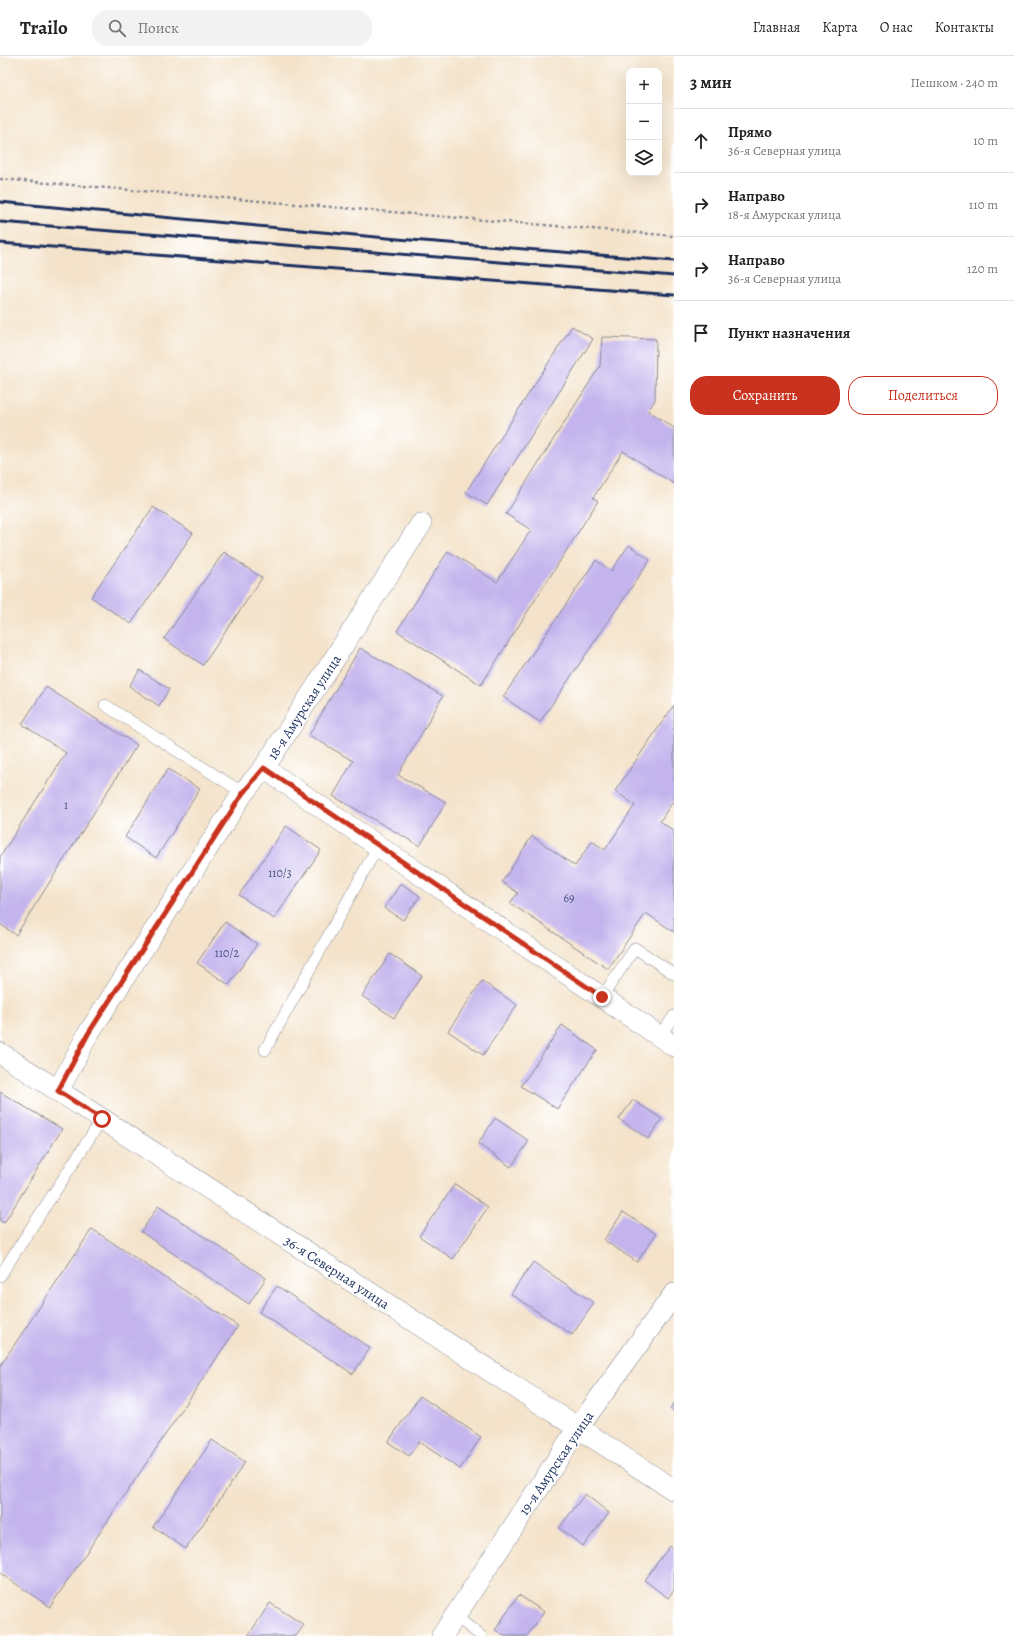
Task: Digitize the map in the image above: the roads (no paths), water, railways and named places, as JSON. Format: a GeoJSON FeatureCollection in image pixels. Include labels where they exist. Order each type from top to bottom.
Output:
{"type":"FeatureCollection","features":[{"type":"Feature","properties":{"kind":"street","name":"18-я Амурская улица"},"geometry":{"type":"LineString","coordinates":[[58,1091],[88,1034],[243,793],[264,768],[421,524]]}},
{"type":"Feature","properties":{"kind":"street"},"geometry":{"type":"LineString","coordinates":[[264,768],[667,1041]]}},
{"type":"Feature","properties":{"kind":"street","name":"36-я Северная улица"},"geometry":{"type":"LineString","coordinates":[[0,1053],[674,1490]]}},
{"type":"Feature","properties":{"kind":"street","name":"19-я Амурская улица"},"geometry":{"type":"LineString","coordinates":[[442,1636],[578,1428],[674,1294]]}},
{"type":"Feature","properties":{"kind":"lane"},"geometry":{"type":"LineString","coordinates":[[105,705],[243,793]]}},
{"type":"Feature","properties":{"kind":"lane"},"geometry":{"type":"LineString","coordinates":[[265,1050],[378,846]]}},
{"type":"Feature","properties":{"kind":"lane"},"geometry":{"type":"LineString","coordinates":[[602,997],[636,948],[674,974]]}},
{"type":"Feature","properties":{"kind":"lane"},"geometry":{"type":"LineString","coordinates":[[667,1041],[674,1016]]}},
{"type":"Feature","properties":{"kind":"lane"},"geometry":{"type":"LineString","coordinates":[[0,1276],[102,1119]]}},
{"type":"Feature","properties":{"kind":"lane"},"geometry":{"type":"LineString","coordinates":[[456,1616],[481,1636]]}},
{"type":"Feature","properties":{"kind":"railway"},"geometry":{"type":"LineString","coordinates":[[0,202],[398,239],[674,261]]}},
{"type":"Feature","properties":{"kind":"railway"},"geometry":{"type":"LineString","coordinates":[[0,222],[674,276]]}},
{"type":"Feature","properties":{"kind":"railway"},"geometry":{"type":"LineString","coordinates":[[0,243],[674,295]]}}]}
